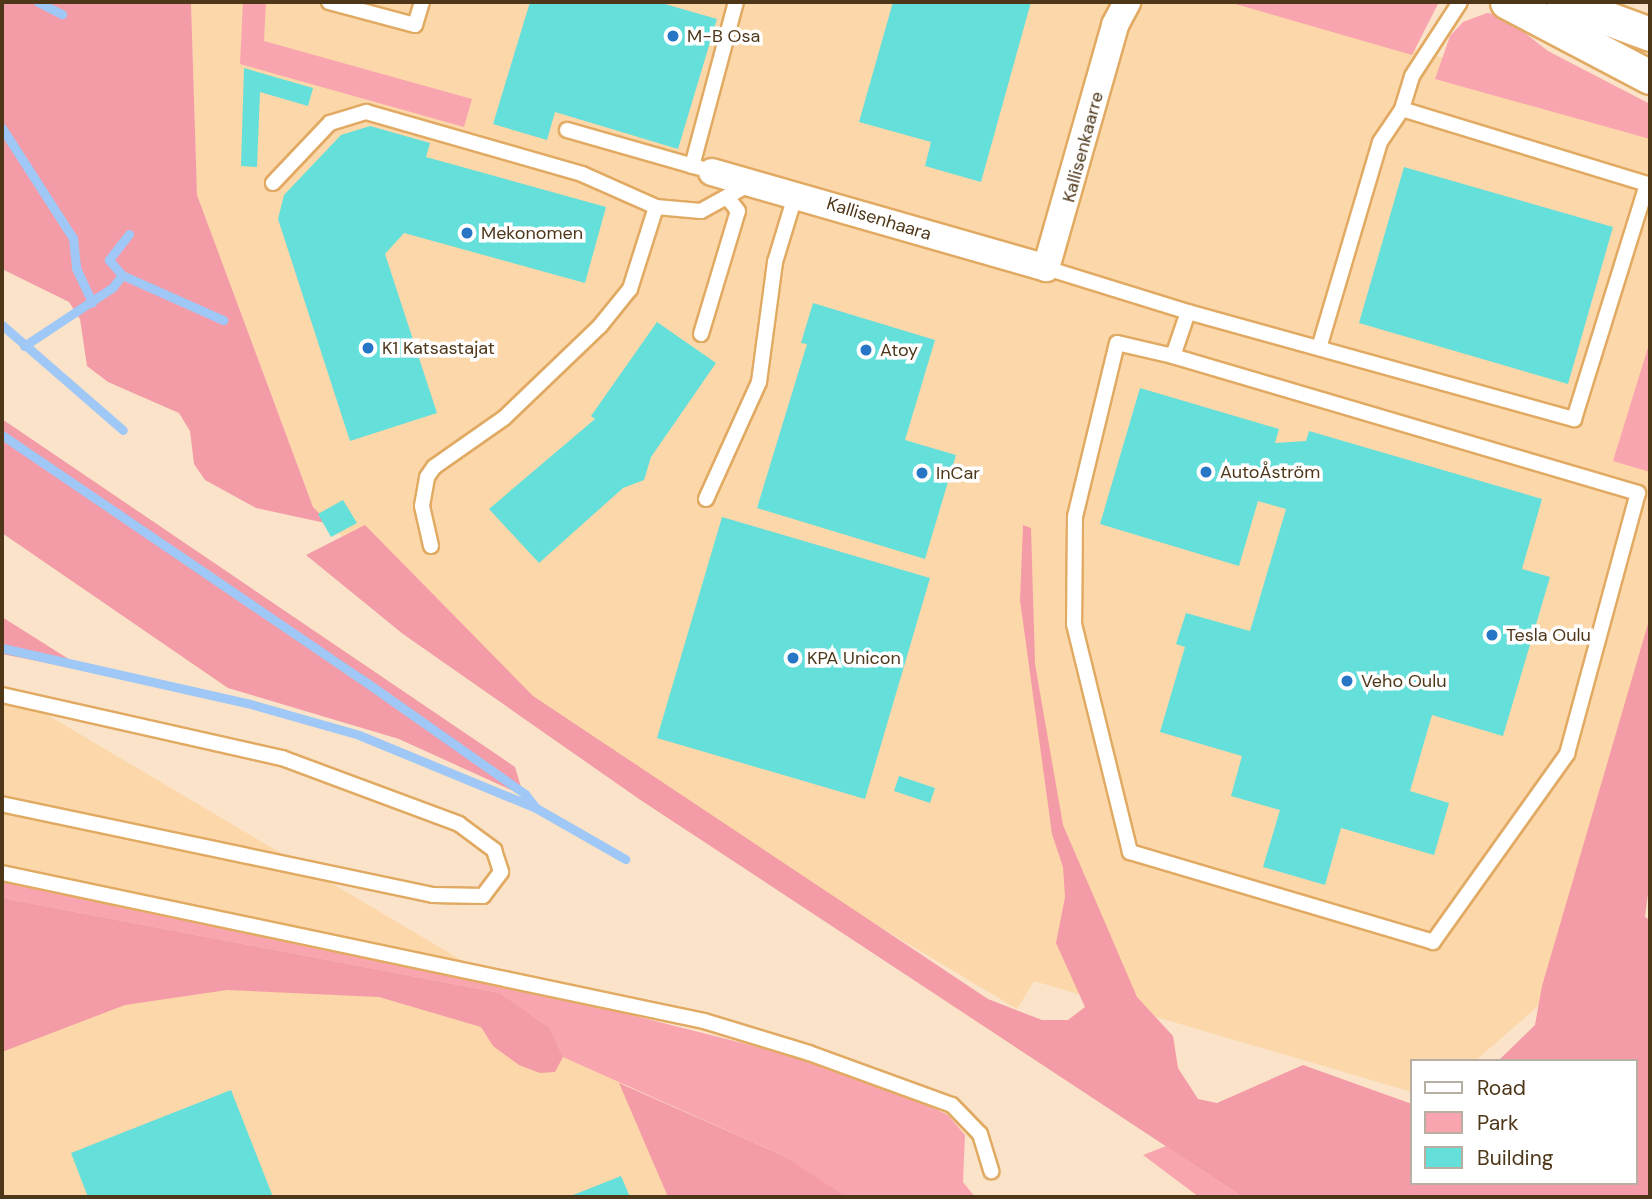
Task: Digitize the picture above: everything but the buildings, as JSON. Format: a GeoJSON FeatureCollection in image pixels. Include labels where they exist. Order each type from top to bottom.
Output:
{"type":"FeatureCollection","features":[{"type":"Feature","properties":{"kind":"street","name":"Kallisenkaarre"},"geometry":{"type":"LineString","coordinates":[[1046,268],[1115,14],[1127,2]]}},
{"type":"Feature","properties":{"kind":"street"},"geometry":{"type":"LineString","coordinates":[[1507,2],[1650,78]]}},
{"type":"Feature","properties":{"kind":"street"},"geometry":{"type":"LineString","coordinates":[[1563,2],[1650,34]]}},
{"type":"Feature","properties":{"kind":"street","name":"Kallisenhaara"},"geometry":{"type":"LineString","coordinates":[[702,169],[796,193],[1046,268]]}},
{"type":"Feature","properties":{"kind":"lane"},"geometry":{"type":"LineString","coordinates":[[329,2],[415,25],[422,2]]}},
{"type":"Feature","properties":{"kind":"lane"},"geometry":{"type":"LineString","coordinates":[[566,130],[702,169],[736,2]]}},
{"type":"Feature","properties":{"kind":"lane"},"geometry":{"type":"LineString","coordinates":[[1319,348],[1380,142],[1402,109],[1412,76],[1460,2]]}},
{"type":"Feature","properties":{"kind":"lane"},"geometry":{"type":"LineString","coordinates":[[1046,268],[1188,312],[1574,419],[1647,184],[1402,109]]}},
{"type":"Feature","properties":{"kind":"lane"},"geometry":{"type":"LineString","coordinates":[[273,183],[330,123],[366,112],[582,174],[656,206],[701,211],[753,182]]}},
{"type":"Feature","properties":{"kind":"lane"},"geometry":{"type":"LineString","coordinates":[[706,499],[759,382],[775,262],[796,193]]}},
{"type":"Feature","properties":{"kind":"lane"},"geometry":{"type":"LineString","coordinates":[[701,334],[738,211],[727,197]]}},
{"type":"Feature","properties":{"kind":"lane"},"geometry":{"type":"LineString","coordinates":[[431,546],[422,506],[427,477],[434,467],[504,418],[600,326],[630,289],[656,206]]}},
{"type":"Feature","properties":{"kind":"lane"},"geometry":{"type":"LineString","coordinates":[[1173,356],[1188,312]]}},
{"type":"Feature","properties":{"kind":"lane"},"geometry":{"type":"LineString","coordinates":[[1116,343],[1173,356],[1638,493],[1567,754],[1433,942],[1130,852],[1074,624],[1075,517],[1116,343]]}},
{"type":"Feature","properties":{"kind":"lane"},"geometry":{"type":"LineString","coordinates":[[2,695],[282,758],[458,824],[494,850],[501,872],[483,895],[433,895],[2,804]]}},
{"type":"Feature","properties":{"kind":"lane"},"geometry":{"type":"LineString","coordinates":[[2,873],[704,1021],[809,1053],[952,1105],[980,1134],[991,1171]]}},
{"type":"Feature","properties":{"kind":"shaded area"},"geometry":{"type":"Polygon","coordinates":[[[2,2],[191,2],[197,195],[313,507],[330,524],[256,508],[205,480],[194,464],[190,431],[179,413],[108,382],[87,366],[80,319],[69,302],[2,269],[2,2]]]}},
{"type":"Feature","properties":{"kind":"shaded area"},"geometry":{"type":"Polygon","coordinates":[[[191,2],[1275,2],[1650,127],[1650,661],[1553,993],[1477,1059],[1410,1059],[1410,1091],[1034,981],[1017,1009],[508,704],[313,507],[197,195],[191,2]]]}},
{"type":"Feature","properties":{"kind":"shaded area"},"geometry":{"type":"Polygon","coordinates":[[[2,419],[515,767],[521,787],[511,790],[399,739],[228,688],[2,533],[2,419]]]}},
{"type":"Feature","properties":{"kind":"shaded area"},"geometry":{"type":"Polygon","coordinates":[[[365,525],[533,696],[988,999],[1042,1020],[1068,1020],[1085,1007],[1056,943],[1065,897],[1063,867],[1052,834],[1020,600],[1023,525],[1031,528],[1035,664],[1063,825],[1137,997],[1173,1036],[1178,1068],[1198,1099],[1217,1103],[1303,1065],[1410,1103],[1410,1185],[1638,1185],[1638,1059],[1500,1059],[1535,1025],[1542,986],[1650,617],[1650,878],[1645,917],[1650,920],[1650,1197],[1243,1197],[639,799],[403,634],[306,555],[365,525]]]}},
{"type":"Feature","properties":{"kind":"shaded area"},"geometry":{"type":"Polygon","coordinates":[[[2,617],[75,663],[62,666],[2,654],[2,617]]]}},
{"type":"Feature","properties":{"kind":"shaded area"},"geometry":{"type":"Polygon","coordinates":[[[2,688],[608,1047],[668,1197],[2,1197],[2,688]]]}},
{"type":"Feature","properties":{"kind":"shaded area"},"geometry":{"type":"Polygon","coordinates":[[[2,898],[500,993],[550,1028],[563,1057],[555,1072],[540,1073],[519,1065],[493,1046],[481,1027],[379,997],[227,990],[125,1005],[2,1052],[2,898]]]}},
{"type":"Feature","properties":{"kind":"shaded area"},"geometry":{"type":"Polygon","coordinates":[[[619,1083],[782,1155],[846,1197],[668,1197],[619,1083]]]}},
{"type":"Feature","properties":{"kind":"green space"},"geometry":{"type":"Polygon","coordinates":[[[243,2],[266,2],[264,41],[472,99],[464,127],[240,64],[243,2]]]}},
{"type":"Feature","properties":{"kind":"green space"},"geometry":{"type":"Polygon","coordinates":[[[1232,2],[1439,2],[1412,55],[1232,3],[1232,2]]]}},
{"type":"Feature","properties":{"kind":"green space"},"geometry":{"type":"Polygon","coordinates":[[[1487,13],[1502,15],[1548,51],[1650,104],[1650,139],[1435,79],[1450,36],[1463,22],[1487,13]]]}},
{"type":"Feature","properties":{"kind":"green space"},"geometry":{"type":"Polygon","coordinates":[[[1650,341],[1650,472],[1613,461],[1650,341]]]}},
{"type":"Feature","properties":{"kind":"green space"},"geometry":{"type":"Polygon","coordinates":[[[2,880],[564,998],[806,1059],[902,1093],[948,1115],[965,1135],[963,1182],[975,1197],[846,1197],[832,1192],[782,1155],[563,1057],[550,1028],[500,993],[2,898],[2,880]]]}},
{"type":"Feature","properties":{"kind":"green space"},"geometry":{"type":"Polygon","coordinates":[[[1166,1146],[1243,1197],[1199,1197],[1143,1155],[1166,1146]]]}},
{"type":"Feature","properties":{"kind":"waterway"},"geometry":{"type":"LineString","coordinates":[[38,2],[62,14]]}},
{"type":"Feature","properties":{"kind":"waterway"},"geometry":{"type":"LineString","coordinates":[[2,128],[73,238],[76,268],[92,303]]}},
{"type":"Feature","properties":{"kind":"waterway"},"geometry":{"type":"LineString","coordinates":[[129,234],[109,260],[122,275],[223,320]]}},
{"type":"Feature","properties":{"kind":"waterway"},"geometry":{"type":"LineString","coordinates":[[24,346],[113,287],[122,275]]}},
{"type":"Feature","properties":{"kind":"waterway"},"geometry":{"type":"LineString","coordinates":[[2,325],[123,430]]}},
{"type":"Feature","properties":{"kind":"waterway"},"geometry":{"type":"LineString","coordinates":[[2,435],[360,678],[525,794],[535,807]]}},
{"type":"Feature","properties":{"kind":"waterway"},"geometry":{"type":"LineString","coordinates":[[2,648],[247,703],[359,735],[536,808],[625,859]]}},
{"type":"Feature","properties":{"kind":"place","name":"M-B Osa"},"geometry":{"type":"Point","coordinates":[673,36]}},
{"type":"Feature","properties":{"kind":"place","name":"Mekonomen"},"geometry":{"type":"Point","coordinates":[467,233]}},
{"type":"Feature","properties":{"kind":"place","name":"K1 Katsastajat"},"geometry":{"type":"Point","coordinates":[368,348]}},
{"type":"Feature","properties":{"kind":"place","name":"Atoy"},"geometry":{"type":"Point","coordinates":[866,350]}},
{"type":"Feature","properties":{"kind":"place","name":"AutoÅström"},"geometry":{"type":"Point","coordinates":[1206,472]}},
{"type":"Feature","properties":{"kind":"place","name":"InCar"},"geometry":{"type":"Point","coordinates":[922,473]}},
{"type":"Feature","properties":{"kind":"place","name":"Tesla Oulu"},"geometry":{"type":"Point","coordinates":[1492,635]}},
{"type":"Feature","properties":{"kind":"place","name":"KPA Unicon"},"geometry":{"type":"Point","coordinates":[793,658]}},
{"type":"Feature","properties":{"kind":"place","name":"Veho Oulu"},"geometry":{"type":"Point","coordinates":[1347,681]}}]}
